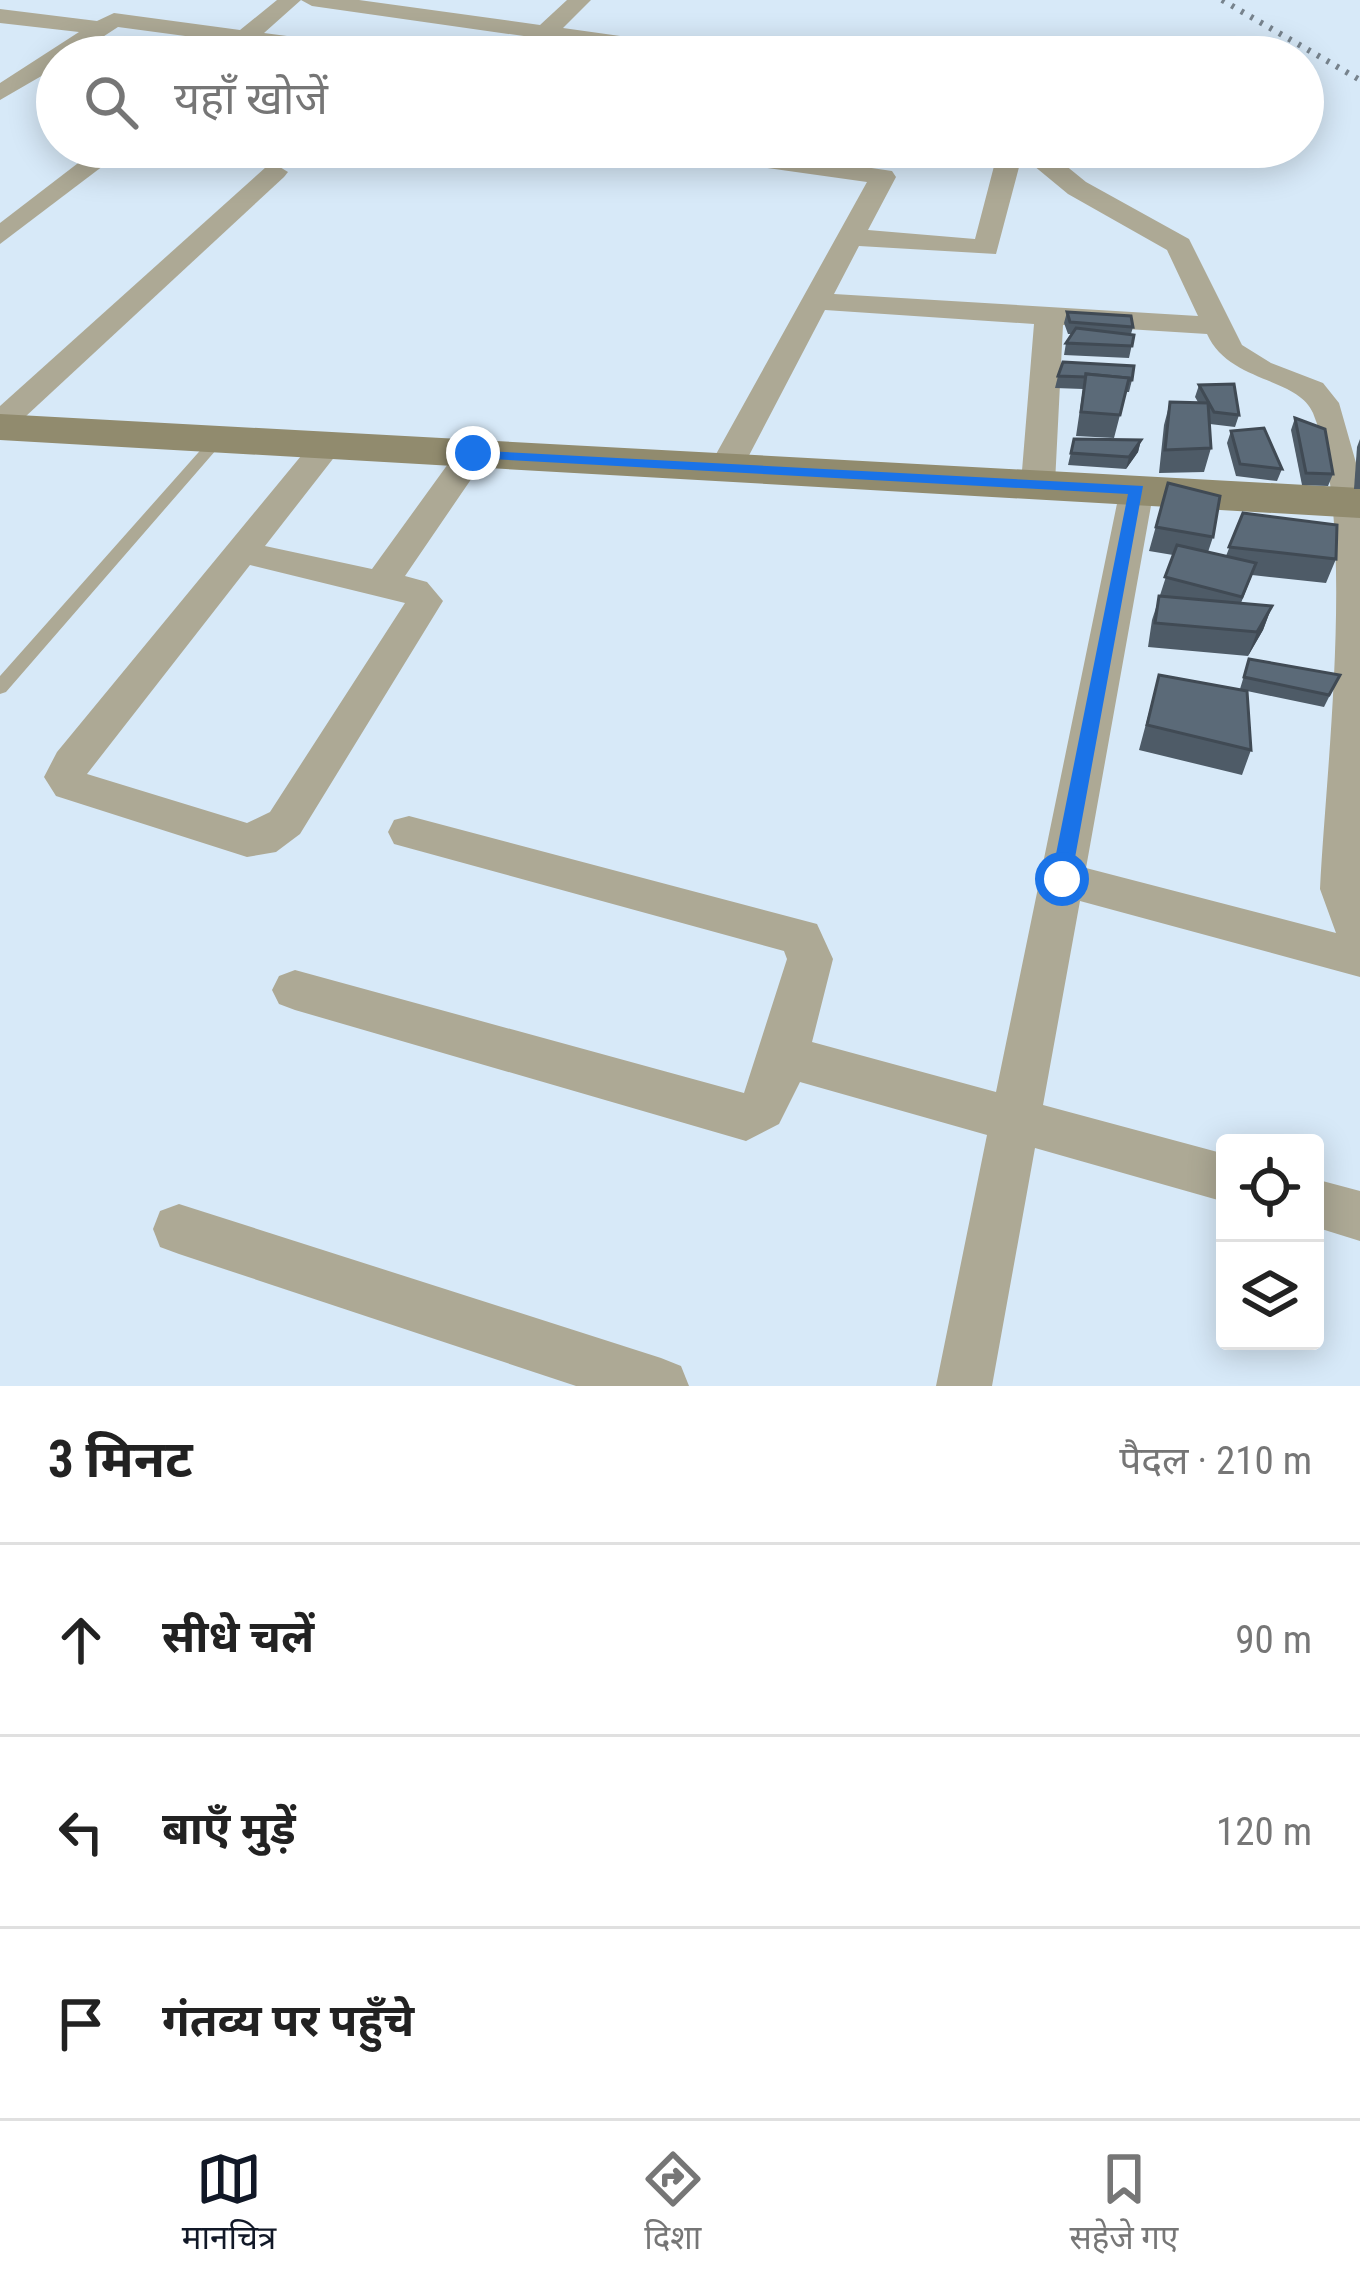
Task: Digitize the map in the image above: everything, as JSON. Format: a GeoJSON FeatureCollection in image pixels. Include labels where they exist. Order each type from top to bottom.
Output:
{"type":"FeatureCollection","features":[{"type":"Feature","properties":{"kind":"street"},"geometry":{"type":"LineString","coordinates":[[3,18],[35,0]]}},
{"type":"Feature","properties":{"kind":"street"},"geometry":{"type":"LineString","coordinates":[[142,22],[177,0]]}},
{"type":"Feature","properties":{"kind":"street"},"geometry":{"type":"LineString","coordinates":[[246,36],[290,0]]}},
{"type":"Feature","properties":{"kind":"street"},"geometry":{"type":"LineString","coordinates":[[312,0],[406,6],[567,36]]}},
{"type":"Feature","properties":{"kind":"street"},"geometry":{"type":"LineString","coordinates":[[545,33],[580,0]]}},
{"type":"Feature","properties":{"kind":"street"},"geometry":{"type":"LineString","coordinates":[[3,18],[97,28]]}},
{"type":"Feature","properties":{"kind":"street"},"geometry":{"type":"LineString","coordinates":[[86,36],[114,20],[238,36]]}},
{"type":"Feature","properties":{"kind":"street"},"geometry":{"type":"LineString","coordinates":[[0,93],[11,77]]}},
{"type":"Feature","properties":{"kind":"street"},"geometry":{"type":"LineString","coordinates":[[0,236],[88,168]]}},
{"type":"Feature","properties":{"kind":"street"},"geometry":{"type":"LineString","coordinates":[[816,168],[883,178]]}},
{"type":"Feature","properties":{"kind":"street"},"geometry":{"type":"LineString","coordinates":[[727,465],[888,168]]}},
{"type":"Feature","properties":{"kind":"street"},"geometry":{"type":"LineString","coordinates":[[848,237],[986,248],[1007,168]]}},
{"type":"Feature","properties":{"kind":"street"},"geometry":{"type":"LineString","coordinates":[[1053,168],[1077,188],[1179,245],[1191,262],[1215,326],[1241,361],[1312,390],[1323,400],[1354,502],[1353,752],[1342,889],[1360,938]]}},
{"type":"Feature","properties":{"kind":"street"},"geometry":{"type":"LineString","coordinates":[[0,425],[275,172]]}},
{"type":"Feature","properties":{"kind":"street"},"geometry":{"type":"LineString","coordinates":[[814,301],[1215,326]]}},
{"type":"Feature","properties":{"kind":"street"},"geometry":{"type":"LineString","coordinates":[[1038,484],[1049,316]]}},
{"type":"Feature","properties":{"kind":"street"},"geometry":{"type":"LineString","coordinates":[[0,425],[1354,502]]}},
{"type":"Feature","properties":{"kind":"street"},"geometry":{"type":"LineString","coordinates":[[241,552],[422,594],[423,609],[274,833],[247,840],[70,785],[65,777],[70,763],[241,552],[327,446]]}},
{"type":"Feature","properties":{"kind":"street"},"geometry":{"type":"LineString","coordinates":[[381,583],[473,453]]}},
{"type":"Feature","properties":{"kind":"street"},"geometry":{"type":"LineString","coordinates":[[969,1384],[1137,489]]}},
{"type":"Feature","properties":{"kind":"street"},"geometry":{"type":"LineString","coordinates":[[295,990],[746,1119],[760,1114],[784,1056],[810,959],[801,937],[409,832]]}},
{"type":"Feature","properties":{"kind":"street"},"geometry":{"type":"LineString","coordinates":[[1062,879],[1360,958]]}},
{"type":"Feature","properties":{"kind":"street"},"geometry":{"type":"LineString","coordinates":[[784,1056],[1216,1175]]}},
{"type":"Feature","properties":{"kind":"street"},"geometry":{"type":"LineString","coordinates":[[1324,1206],[1360,1216]]}},
{"type":"Feature","properties":{"kind":"street"},"geometry":{"type":"LineString","coordinates":[[178,1229],[662,1386]]}},
{"type":"Feature","properties":{"kind":"lane"},"geometry":{"type":"LineString","coordinates":[[0,688],[218,439]]}},
{"type":"Feature","properties":{"kind":"building"},"geometry":{"type":"Polygon","coordinates":[[[1067,312],[1131,316],[1133,327],[1070,322],[1067,312]]]}},
{"type":"Feature","properties":{"kind":"building"},"geometry":{"type":"Polygon","coordinates":[[[1076,328],[1134,335],[1132,346],[1066,343],[1076,328]]]}},
{"type":"Feature","properties":{"kind":"building"},"geometry":{"type":"Polygon","coordinates":[[[1063,362],[1134,366],[1132,380],[1058,376],[1063,362]]]}},
{"type":"Feature","properties":{"kind":"building"},"geometry":{"type":"Polygon","coordinates":[[[1086,374],[1129,378],[1120,415],[1081,412],[1086,374]]]}},
{"type":"Feature","properties":{"kind":"building"},"geometry":{"type":"Polygon","coordinates":[[[1234,384],[1239,415],[1214,412],[1199,385],[1234,384]]]}},
{"type":"Feature","properties":{"kind":"building"},"geometry":{"type":"Polygon","coordinates":[[[1170,402],[1208,403],[1211,448],[1165,450],[1170,402]]]}},
{"type":"Feature","properties":{"kind":"building"},"geometry":{"type":"Polygon","coordinates":[[[1295,418],[1325,429],[1333,474],[1306,473],[1295,418]]]}},
{"type":"Feature","properties":{"kind":"building"},"geometry":{"type":"Polygon","coordinates":[[[1264,428],[1282,469],[1240,464],[1231,431],[1264,428]]]}},
{"type":"Feature","properties":{"kind":"building"},"geometry":{"type":"Polygon","coordinates":[[[1074,439],[1141,440],[1129,457],[1071,453],[1074,439]]]}},
{"type":"Feature","properties":{"kind":"building"},"geometry":{"type":"Polygon","coordinates":[[[1168,483],[1220,496],[1213,537],[1156,527],[1168,483]]]}},
{"type":"Feature","properties":{"kind":"building"},"geometry":{"type":"Polygon","coordinates":[[[1243,513],[1337,525],[1336,559],[1229,547],[1243,513]]]}},
{"type":"Feature","properties":{"kind":"building"},"geometry":{"type":"Polygon","coordinates":[[[1177,545],[1256,563],[1242,597],[1165,577],[1177,545]]]}},
{"type":"Feature","properties":{"kind":"building"},"geometry":{"type":"Polygon","coordinates":[[[1159,596],[1272,606],[1257,632],[1155,623],[1159,596]]]}},
{"type":"Feature","properties":{"kind":"building"},"geometry":{"type":"Polygon","coordinates":[[[1249,659],[1340,675],[1329,695],[1244,677],[1249,659]]]}},
{"type":"Feature","properties":{"kind":"building"},"geometry":{"type":"Polygon","coordinates":[[[1159,675],[1247,691],[1251,750],[1147,725],[1159,675]]]}},
{"type":"Feature","properties":{"kind":"railway"},"geometry":{"type":"LineString","coordinates":[[1222,0],[1284,36]]}},
{"type":"Feature","properties":{"kind":"railway"},"geometry":{"type":"LineString","coordinates":[[1324,59],[1360,80]]}},
{"type":"Feature","properties":{"kind":"route"},"geometry":{"type":"LineString","coordinates":[[473,453],[1137,489],[1062,879]]}}]}
